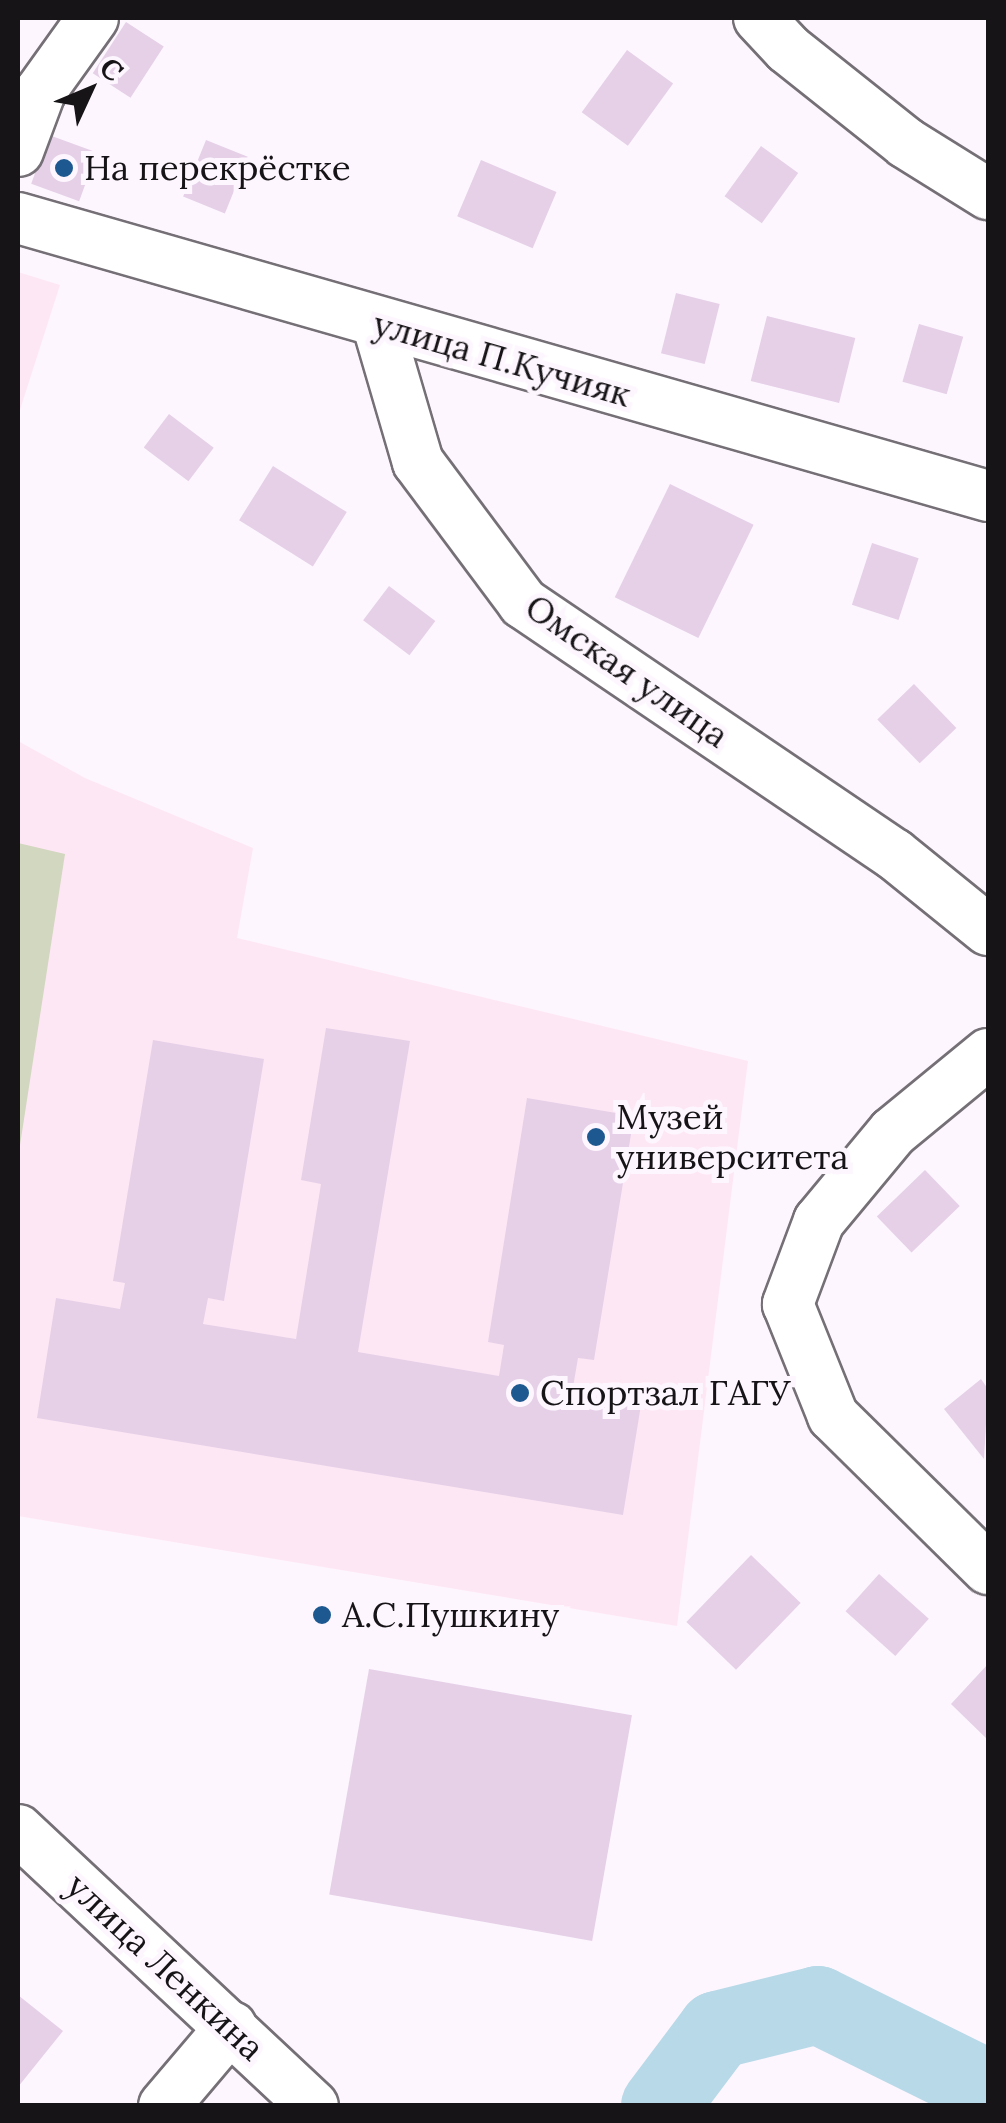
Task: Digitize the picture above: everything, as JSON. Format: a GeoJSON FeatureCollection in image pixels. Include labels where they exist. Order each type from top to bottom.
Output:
{"type":"FeatureCollection","features":[{"type":"Feature","properties":{"kind":"street"},"geometry":{"type":"LineString","coordinates":[[18,151],[40,92],[93,18]]}},
{"type":"Feature","properties":{"kind":"street"},"geometry":{"type":"LineString","coordinates":[[759,18],[788,49],[906,143],[988,194]]}},
{"type":"Feature","properties":{"kind":"street","name":"улица П.Кучияк"},"geometry":{"type":"LineString","coordinates":[[18,218],[988,496]]}},
{"type":"Feature","properties":{"kind":"street","name":"Омская улица"},"geometry":{"type":"LineString","coordinates":[[377,322],[418,462],[523,603],[894,854],[988,930]]}},
{"type":"Feature","properties":{"kind":"street"},"geometry":{"type":"LineString","coordinates":[[988,1054],[893,1132],[819,1221],[788,1304],[833,1416],[988,1569]]}},
{"type":"Feature","properties":{"kind":"street","name":"улица Ленкина"},"geometry":{"type":"LineString","coordinates":[[18,1830],[313,2106]]}},
{"type":"Feature","properties":{"kind":"street"},"geometry":{"type":"LineString","coordinates":[[164,2106],[231,2028]]}},
{"type":"Feature","properties":{"kind":"shaded area"},"geometry":{"type":"Polygon","coordinates":[[[18,272],[60,285],[18,416],[18,272]]]}},
{"type":"Feature","properties":{"kind":"shaded area"},"geometry":{"type":"Polygon","coordinates":[[[18,741],[85,778],[253,848],[237,938],[748,1061],[677,1626],[18,1516],[18,741]]]}},
{"type":"Feature","properties":{"kind":"green space"},"geometry":{"type":"Polygon","coordinates":[[[18,843],[65,854],[18,1158],[18,843]]]}},
{"type":"Feature","properties":{"kind":"building"},"geometry":{"type":"Polygon","coordinates":[[[126,22],[164,47],[131,98],[93,73],[126,22]]]}},
{"type":"Feature","properties":{"kind":"building"},"geometry":{"type":"Polygon","coordinates":[[[627,50],[673,84],[628,146],[582,112],[627,50]]]}},
{"type":"Feature","properties":{"kind":"building","name":"На перекрёстке"},"geometry":{"type":"Polygon","coordinates":[[[49,135],[97,152],[79,201],[31,184],[49,135]]]}},
{"type":"Feature","properties":{"kind":"building"},"geometry":{"type":"Polygon","coordinates":[[[206,140],[248,157],[225,213],[183,197],[206,140]]]}},
{"type":"Feature","properties":{"kind":"building"},"geometry":{"type":"Polygon","coordinates":[[[761,146],[798,173],[762,223],[725,196],[761,146]]]}},
{"type":"Feature","properties":{"kind":"building"},"geometry":{"type":"Polygon","coordinates":[[[481,160],[556,192],[533,248],[457,216],[481,160]]]}},
{"type":"Feature","properties":{"kind":"building"},"geometry":{"type":"Polygon","coordinates":[[[676,293],[720,304],[705,364],[661,353],[676,293]]]}},
{"type":"Feature","properties":{"kind":"building"},"geometry":{"type":"Polygon","coordinates":[[[767,316],[855,338],[839,403],[751,381],[767,316]]]}},
{"type":"Feature","properties":{"kind":"building"},"geometry":{"type":"Polygon","coordinates":[[[919,324],[963,337],[947,394],[902,382],[919,324]]]}},
{"type":"Feature","properties":{"kind":"building"},"geometry":{"type":"Polygon","coordinates":[[[169,414],[214,448],[188,481],[144,448],[169,414]]]}},
{"type":"Feature","properties":{"kind":"building"},"geometry":{"type":"Polygon","coordinates":[[[273,466],[347,512],[313,566],[239,520],[273,466]]]}},
{"type":"Feature","properties":{"kind":"building"},"geometry":{"type":"Polygon","coordinates":[[[670,484],[754,525],[698,638],[615,597],[670,484]]]}},
{"type":"Feature","properties":{"kind":"building"},"geometry":{"type":"Polygon","coordinates":[[[872,543],[919,558],[899,620],[852,605],[872,543]]]}},
{"type":"Feature","properties":{"kind":"building"},"geometry":{"type":"Polygon","coordinates":[[[389,586],[435,621],[409,655],[363,620],[389,586]]]}},
{"type":"Feature","properties":{"kind":"building"},"geometry":{"type":"Polygon","coordinates":[[[914,684],[956,728],[920,763],[877,719],[914,684]]]}},
{"type":"Feature","properties":{"kind":"building"},"geometry":{"type":"Polygon","coordinates":[[[326,1028],[410,1041],[358,1352],[499,1376],[504,1345],[488,1342],[527,1098],[634,1116],[594,1360],[578,1358],[572,1393],[641,1405],[623,1515],[37,1418],[56,1298],[120,1309],[125,1283],[113,1281],[153,1040],[264,1059],[224,1301],[208,1298],[203,1324],[296,1339],[321,1184],[301,1180],[326,1028]]]}},
{"type":"Feature","properties":{"kind":"building"},"geometry":{"type":"Polygon","coordinates":[[[925,1170],[960,1206],[912,1253],[877,1217],[925,1170]]]}},
{"type":"Feature","properties":{"kind":"building"},"geometry":{"type":"Polygon","coordinates":[[[981,1379],[988,1389],[984,1459],[944,1409],[981,1379]]]}},
{"type":"Feature","properties":{"kind":"building"},"geometry":{"type":"Polygon","coordinates":[[[751,1555],[801,1603],[736,1670],[686,1622],[751,1555]]]}},
{"type":"Feature","properties":{"kind":"building"},"geometry":{"type":"Polygon","coordinates":[[[879,1574],[929,1619],[895,1656],[846,1611],[879,1574]]]}},
{"type":"Feature","properties":{"kind":"building"},"geometry":{"type":"Polygon","coordinates":[[[988,1664],[988,1740],[951,1704],[988,1664]]]}},
{"type":"Feature","properties":{"kind":"building"},"geometry":{"type":"Polygon","coordinates":[[[369,1669],[632,1715],[592,1941],[329,1895],[369,1669]]]}},
{"type":"Feature","properties":{"kind":"building"},"geometry":{"type":"Polygon","coordinates":[[[18,1995],[63,2031],[18,2087],[18,1995]]]}},
{"type":"Feature","properties":{"kind":"waterway"},"geometry":{"type":"LineString","coordinates":[[660,2106],[717,2030],[818,2005],[988,2089]]}},
{"type":"Feature","properties":{"kind":"place","name":"На перекрёстке"},"geometry":{"type":"Point","coordinates":[64,168]}},
{"type":"Feature","properties":{"kind":"place","name":"Музей университета"},"geometry":{"type":"Point","coordinates":[596,1137]}},
{"type":"Feature","properties":{"kind":"place","name":"Спортзал ГАГУ"},"geometry":{"type":"Point","coordinates":[520,1393]}},
{"type":"Feature","properties":{"kind":"place","name":"А.С.Пушкину"},"geometry":{"type":"Point","coordinates":[322,1615]}}]}
